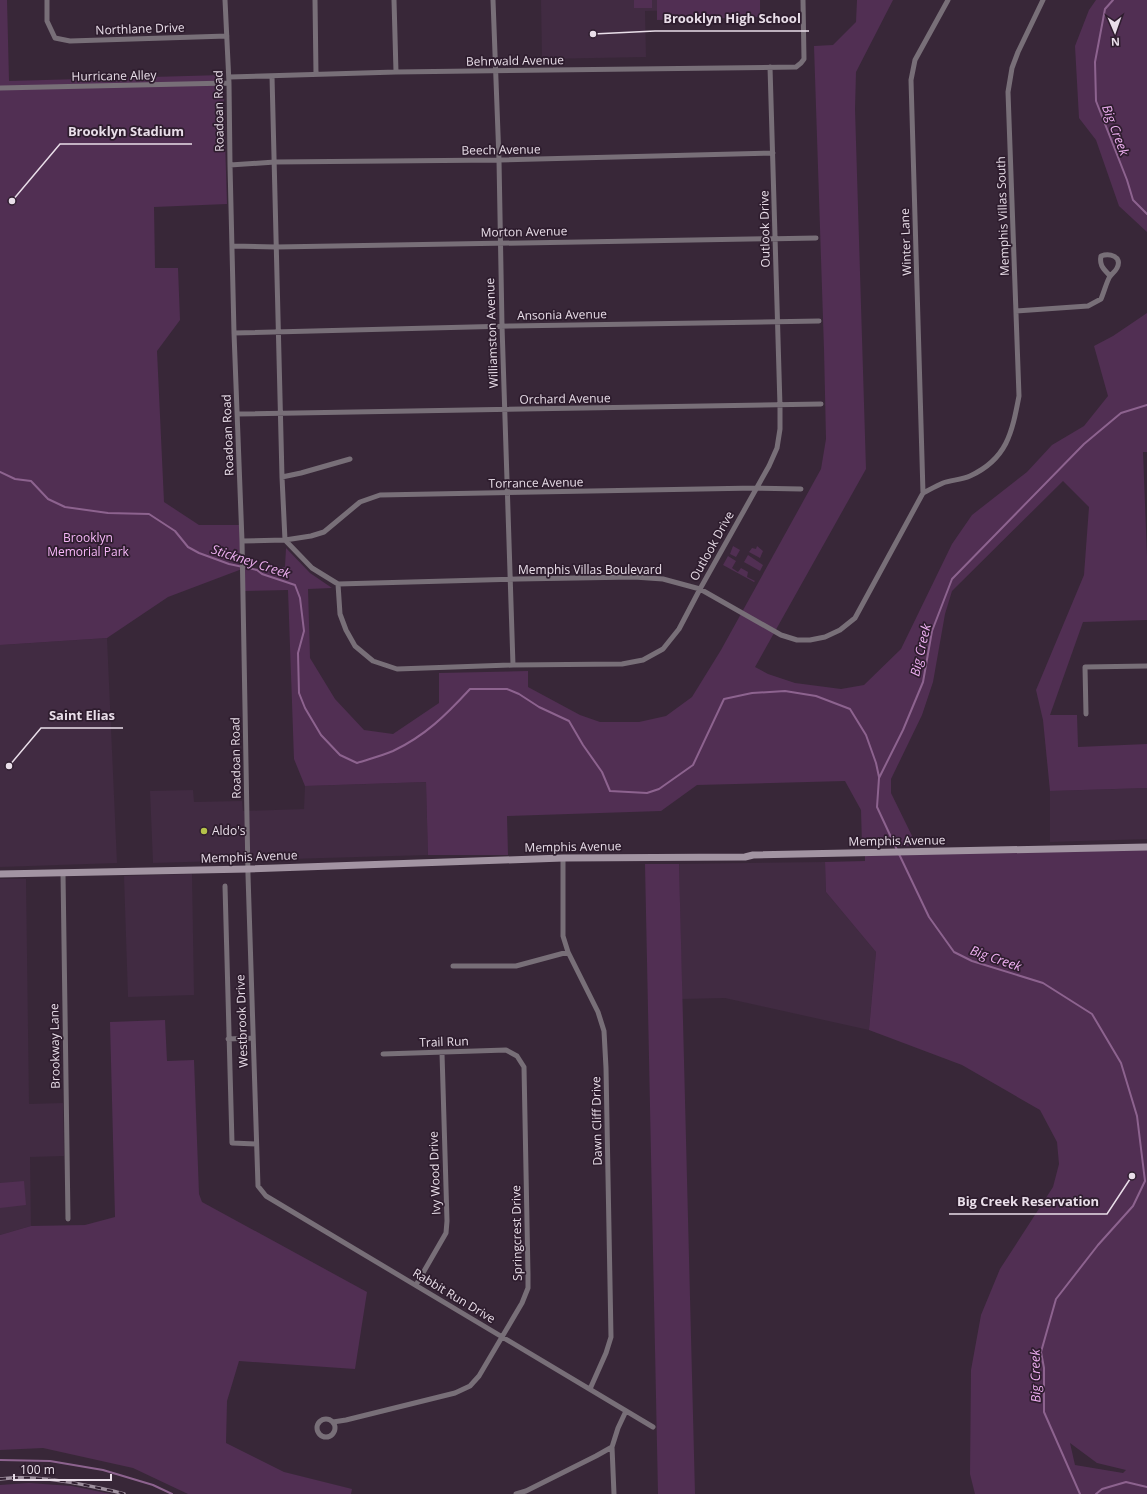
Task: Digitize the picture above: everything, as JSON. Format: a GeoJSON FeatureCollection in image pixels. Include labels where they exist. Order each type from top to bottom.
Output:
{"type":"FeatureCollection","features":[{"type":"Feature","properties":{"kind":"main road","name":"Memphis Avenue"},"geometry":{"type":"LineString","coordinates":[[0,874],[248,869],[563,858],[745,857],[753,855],[1147,847]]}},
{"type":"Feature","properties":{"kind":"street","name":"Northlane Drive"},"geometry":{"type":"LineString","coordinates":[[47,0],[47,21],[55,38],[70,41],[227,36]]}},
{"type":"Feature","properties":{"kind":"street","name":"Roadoan Road"},"geometry":{"type":"LineString","coordinates":[[226,0],[234,333],[242,541],[248,869]]}},
{"type":"Feature","properties":{"kind":"street"},"geometry":{"type":"LineString","coordinates":[[314,0],[316,74]]}},
{"type":"Feature","properties":{"kind":"street"},"geometry":{"type":"LineString","coordinates":[[394,0],[396,72]]}},
{"type":"Feature","properties":{"kind":"street","name":"Williamston Avenue"},"geometry":{"type":"LineString","coordinates":[[493,0],[499,160],[502,326],[514,665]]}},
{"type":"Feature","properties":{"kind":"street","name":"Behrwald Avenue"},"geometry":{"type":"LineString","coordinates":[[229,80],[272,76],[396,72],[496,72],[796,66],[804,59],[802,0]]}},
{"type":"Feature","properties":{"kind":"street","name":"Winter Lane"},"geometry":{"type":"LineString","coordinates":[[923,493],[911,80],[915,60],[948,0]]}},
{"type":"Feature","properties":{"kind":"street","name":"Memphis Villas South"},"geometry":{"type":"LineString","coordinates":[[923,493],[943,483],[969,477],[988,465],[1001,452],[1009,438],[1019,396],[1008,92],[1014,62],[1043,0]]}},
{"type":"Feature","properties":{"kind":"street","name":"Outlook Drive"},"geometry":{"type":"LineString","coordinates":[[338,584],[340,614],[346,630],[355,646],[373,661],[397,669],[514,665],[622,664],[643,660],[663,648],[679,629],[769,466],[777,448],[780,429],[780,406],[770,67]]}},
{"type":"Feature","properties":{"kind":"street"},"geometry":{"type":"LineString","coordinates":[[272,76],[282,476],[285,540],[312,568],[338,584]]}},
{"type":"Feature","properties":{"kind":"street","name":"Hurricane Alley"},"geometry":{"type":"LineString","coordinates":[[0,88],[229,80]]}},
{"type":"Feature","properties":{"kind":"street","name":"Beech Avenue"},"geometry":{"type":"LineString","coordinates":[[230,165],[274,162],[499,160],[773,153]]}},
{"type":"Feature","properties":{"kind":"street","name":"Morton Avenue"},"geometry":{"type":"LineString","coordinates":[[232,246],[276,247],[776,237],[816,238]]}},
{"type":"Feature","properties":{"kind":"street"},"geometry":{"type":"LineString","coordinates":[[1016,311],[1088,306],[1101,299],[1110,276],[1115,271],[1119,261],[1114,255],[1105,254],[1100,256],[1101,268],[1110,276]]}},
{"type":"Feature","properties":{"kind":"street","name":"Ansonia Avenue"},"geometry":{"type":"LineString","coordinates":[[234,333],[502,326],[818,321]]}},
{"type":"Feature","properties":{"kind":"street","name":"Orchard Avenue"},"geometry":{"type":"LineString","coordinates":[[237,414],[780,406],[821,404]]}},
{"type":"Feature","properties":{"kind":"street"},"geometry":{"type":"LineString","coordinates":[[282,476],[301,473],[350,459]]}},
{"type":"Feature","properties":{"kind":"street","name":"Torrance Avenue"},"geometry":{"type":"LineString","coordinates":[[285,540],[311,536],[324,532],[360,502],[380,495],[756,488],[801,489]]}},
{"type":"Feature","properties":{"kind":"street","name":"Memphis Villas Boulevard"},"geometry":{"type":"LineString","coordinates":[[338,584],[510,579],[663,579],[700,589],[781,634],[797,640],[810,640],[825,637],[840,630],[855,618],[923,493]]}},
{"type":"Feature","properties":{"kind":"street"},"geometry":{"type":"LineString","coordinates":[[242,541],[285,540]]}},
{"type":"Feature","properties":{"kind":"street"},"geometry":{"type":"LineString","coordinates":[[1086,714],[1085,667],[1147,666]]}},
{"type":"Feature","properties":{"kind":"street","name":"Dawn Cliff Drive"},"geometry":{"type":"LineString","coordinates":[[563,858],[563,936],[568,952],[598,1012],[604,1031],[606,1068],[611,1337],[606,1353],[590,1389]]}},
{"type":"Feature","properties":{"kind":"street","name":"Westbrook Drive"},"geometry":{"type":"LineString","coordinates":[[248,869],[256,1173]]}},
{"type":"Feature","properties":{"kind":"street","name":"Brookway Lane"},"geometry":{"type":"LineString","coordinates":[[63,873],[68,1219]]}},
{"type":"Feature","properties":{"kind":"street"},"geometry":{"type":"LineString","coordinates":[[225,886],[232,1143],[256,1144]]}},
{"type":"Feature","properties":{"kind":"street"},"geometry":{"type":"LineString","coordinates":[[453,966],[516,966],[568,952]]}},
{"type":"Feature","properties":{"kind":"street"},"geometry":{"type":"LineString","coordinates":[[228,1039],[253,1038]]}},
{"type":"Feature","properties":{"kind":"street","name":"Trail Run"},"geometry":{"type":"LineString","coordinates":[[383,1054],[506,1050]]}},
{"type":"Feature","properties":{"kind":"street","name":"Springcrest Drive"},"geometry":{"type":"LineString","coordinates":[[333,1422],[464,1390],[479,1376],[501,1336],[522,1303],[528,1288],[524,1067],[517,1056],[506,1050]]}},
{"type":"Feature","properties":{"kind":"street","name":"Ivy Wood Drive"},"geometry":{"type":"LineString","coordinates":[[416,1285],[446,1233],[442,1052]]}},
{"type":"Feature","properties":{"kind":"street","name":"Rabbit Run Drive"},"geometry":{"type":"LineString","coordinates":[[256,1173],[258,1186],[266,1196],[653,1427]]}},
{"type":"Feature","properties":{"kind":"street"},"geometry":{"type":"LineString","coordinates":[[614,1494],[612,1446],[626,1411]]}},
{"type":"Feature","properties":{"kind":"street"},"geometry":{"type":"LineString","coordinates":[[516,1494],[526,1492],[596,1456],[612,1446]]}},
{"type":"Feature","properties":{"kind":"shaded area"},"geometry":{"type":"Polygon","coordinates":[[[541,0],[754,0],[754,9],[645,11],[646,57],[542,59],[541,0]]]}},
{"type":"Feature","properties":{"kind":"shaded area"},"geometry":{"type":"Polygon","coordinates":[[[107,638],[117,863],[0,867],[0,645],[107,638]]]}},
{"type":"Feature","properties":{"kind":"shaded area"},"geometry":{"type":"Polygon","coordinates":[[[426,782],[428,855],[153,863],[150,791],[193,790],[194,802],[242,801],[243,811],[304,809],[305,786],[426,782]]]}},
{"type":"Feature","properties":{"kind":"shaded area"},"geometry":{"type":"Polygon","coordinates":[[[1147,788],[1147,839],[1050,842],[1050,791],[1147,788]]]}},
{"type":"Feature","properties":{"kind":"shaded area"},"geometry":{"type":"Polygon","coordinates":[[[825,862],[826,892],[876,952],[869,1030],[725,998],[682,999],[679,864],[825,862]]]}},
{"type":"Feature","properties":{"kind":"shaded area"},"geometry":{"type":"Polygon","coordinates":[[[192,874],[194,995],[128,997],[124,876],[192,874]]]}},
{"type":"Feature","properties":{"kind":"shaded area"},"geometry":{"type":"Polygon","coordinates":[[[0,879],[26,879],[29,1104],[63,1103],[64,1156],[30,1157],[31,1226],[0,1235],[0,879]]]}},
{"type":"Feature","properties":{"kind":"green space","name":"Brooklyn Memorial Park"},"geometry":{"type":"Polygon","coordinates":[[[0,0],[7,0],[9,81],[223,75],[227,204],[154,207],[155,268],[178,268],[180,320],[157,351],[164,502],[199,525],[241,525],[242,569],[168,597],[107,638],[0,645],[0,0]]]}},
{"type":"Feature","properties":{"kind":"green space"},"geometry":{"type":"Polygon","coordinates":[[[634,0],[652,0],[652,8],[634,8],[634,0]]]}},
{"type":"Feature","properties":{"kind":"green space"},"geometry":{"type":"Polygon","coordinates":[[[657,0],[760,0],[760,17],[657,20],[657,0]]]}},
{"type":"Feature","properties":{"kind":"green space"},"geometry":{"type":"Polygon","coordinates":[[[857,0],[893,0],[856,72],[855,109],[866,469],[755,667],[768,674],[795,683],[841,689],[864,685],[901,649],[952,544],[972,515],[1027,472],[1052,445],[1084,426],[1108,396],[1094,346],[1113,336],[1147,313],[1147,452],[1143,452],[1147,556],[1147,620],[1083,622],[1050,715],[1077,715],[1078,747],[1147,744],[1147,788],[1050,791],[1043,720],[1036,690],[1084,575],[1089,507],[1063,481],[952,591],[945,614],[933,682],[922,715],[891,779],[891,793],[917,846],[862,846],[861,810],[845,781],[697,785],[661,811],[507,816],[508,855],[428,855],[426,782],[305,786],[294,759],[288,590],[242,591],[242,569],[285,567],[286,548],[310,573],[332,588],[308,589],[310,658],[335,699],[364,730],[393,734],[439,703],[439,673],[528,671],[528,687],[580,715],[600,722],[639,722],[666,716],[692,697],[721,650],[821,469],[826,439],[814,46],[833,45],[856,22],[857,0]]]}},
{"type":"Feature","properties":{"kind":"green space"},"geometry":{"type":"Polygon","coordinates":[[[1096,0],[1147,0],[1147,232],[1119,206],[1096,140],[1079,118],[1075,46],[1089,10],[1096,0]]]}},
{"type":"Feature","properties":{"kind":"green space"},"geometry":{"type":"Polygon","coordinates":[[[733,546],[740,550],[736,557],[730,554],[733,546]]]}},
{"type":"Feature","properties":{"kind":"green space"},"geometry":{"type":"Polygon","coordinates":[[[757,546],[763,551],[760,558],[749,552],[752,548],[756,549],[757,546]]]}},
{"type":"Feature","properties":{"kind":"green space"},"geometry":{"type":"Polygon","coordinates":[[[748,555],[763,565],[760,571],[744,562],[748,555]]]}},
{"type":"Feature","properties":{"kind":"green space"},"geometry":{"type":"Polygon","coordinates":[[[728,556],[736,561],[732,568],[738,572],[741,568],[748,572],[747,577],[755,581],[754,582],[723,565],[728,556]]]}},
{"type":"Feature","properties":{"kind":"green space"},"geometry":{"type":"Polygon","coordinates":[[[1147,847],[1147,1494],[975,1494],[970,1474],[971,1370],[981,1315],[1000,1269],[1053,1187],[1059,1164],[1057,1142],[1040,1110],[962,1065],[869,1030],[876,952],[826,892],[825,862],[865,861],[865,853],[1147,847]],[[1070,1443],[1075,1465],[1123,1473],[1126,1470],[1097,1463],[1070,1443]]]}},
{"type":"Feature","properties":{"kind":"green space"},"geometry":{"type":"Polygon","coordinates":[[[645,864],[679,864],[695,1494],[658,1494],[645,864]]]}},
{"type":"Feature","properties":{"kind":"green space"},"geometry":{"type":"Polygon","coordinates":[[[165,1020],[167,1061],[194,1060],[199,1194],[202,1202],[367,1292],[355,1369],[239,1361],[227,1401],[226,1443],[284,1472],[352,1489],[351,1494],[188,1494],[133,1468],[43,1448],[0,1450],[0,1235],[31,1226],[85,1225],[115,1217],[110,1022],[165,1020]]]}},
{"type":"Feature","properties":{"kind":"green space"},"geometry":{"type":"Polygon","coordinates":[[[24,1181],[26,1205],[0,1208],[0,1183],[24,1181]]]}},
{"type":"Feature","properties":{"kind":"green space"},"geometry":{"type":"Polygon","coordinates":[[[29,1483],[72,1486],[111,1494],[0,1494],[0,1485],[29,1483]]]}},
{"type":"Feature","properties":{"kind":"waterway","name":"Big Creek"},"geometry":{"type":"LineString","coordinates":[[1113,0],[1105,9],[1095,62],[1096,101],[1127,180],[1133,200],[1147,214]]}},
{"type":"Feature","properties":{"kind":"waterway","name":"Big Creek"},"geometry":{"type":"LineString","coordinates":[[897,850],[877,807],[879,778],[903,730],[923,682],[932,631],[952,579],[1084,444],[1121,413],[1147,405]]}},
{"type":"Feature","properties":{"kind":"waterway","name":"Stickney Creek"},"geometry":{"type":"LineString","coordinates":[[0,472],[15,479],[31,481],[48,499],[65,507],[108,513],[149,514],[175,531],[188,547],[199,553],[229,564],[257,570],[262,574],[295,585],[300,598],[304,631],[298,653],[299,693],[305,708],[321,735],[340,755],[357,763],[393,751],[415,739],[444,716],[470,689],[507,689],[519,694],[539,707],[569,721],[583,745],[602,772],[610,791],[647,793],[659,789],[693,765],[724,699],[752,693],[785,691],[816,696],[850,709],[866,735],[876,763],[879,777]]}},
{"type":"Feature","properties":{"kind":"waterway","name":"Big Creek"},"geometry":{"type":"LineString","coordinates":[[899,854],[929,917],[954,952],[972,961],[1043,983],[1092,1014],[1121,1063],[1137,1116],[1145,1181],[1133,1206],[1098,1245],[1056,1299],[1041,1352],[1044,1368],[1044,1412],[1080,1494]]}},
{"type":"Feature","properties":{"kind":"waterway","name":"Big Creek"},"geometry":{"type":"LineString","coordinates":[[0,1460],[50,1461],[103,1470],[153,1485],[172,1494]]}},
{"type":"Feature","properties":{"kind":"waterway"},"geometry":{"type":"LineString","coordinates":[[1096,1494],[1102,1489],[1126,1482],[1147,1487]]}},
{"type":"Feature","properties":{"kind":"railway"},"geometry":{"type":"LineString","coordinates":[[0,1479],[50,1479],[87,1485],[124,1494]]}},
{"type":"Feature","properties":{"kind":"place","name":"Brooklyn High School"},"geometry":{"type":"Point","coordinates":[593,34]}},
{"type":"Feature","properties":{"kind":"place","name":"Brooklyn Stadium"},"geometry":{"type":"Point","coordinates":[12,201]}},
{"type":"Feature","properties":{"kind":"place","name":"Saint Elias"},"geometry":{"type":"Point","coordinates":[9,766]}},
{"type":"Feature","properties":{"kind":"place","name":"Aldo's"},"geometry":{"type":"Point","coordinates":[204,831]}},
{"type":"Feature","properties":{"kind":"place","name":"Big Creek Reservation"},"geometry":{"type":"Point","coordinates":[1132,1176]}}]}
